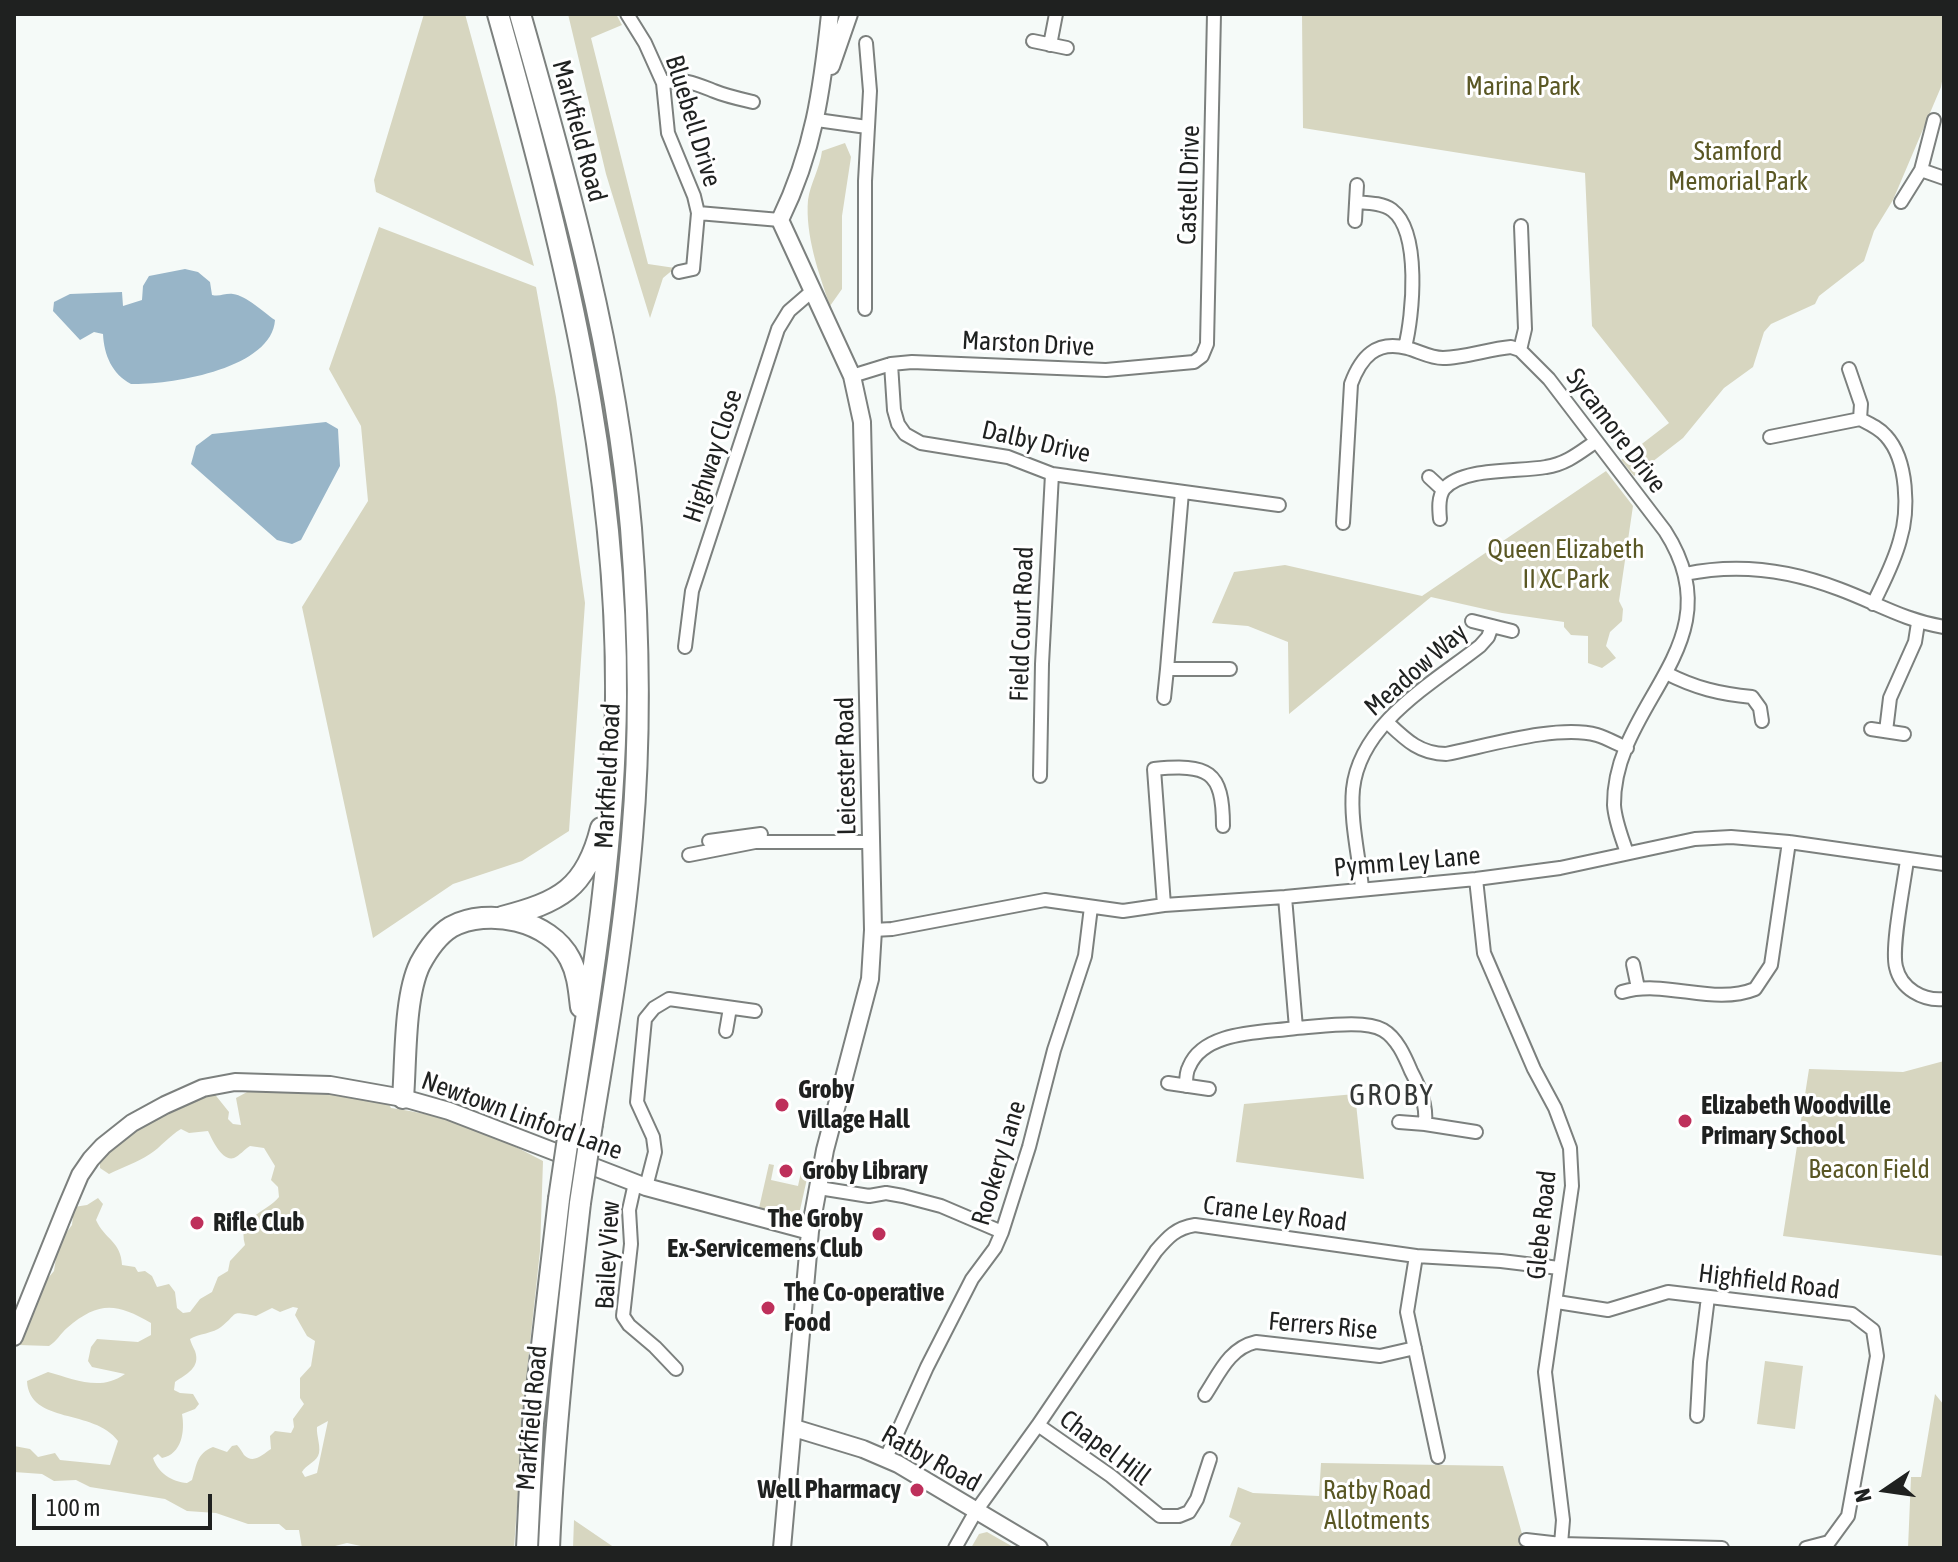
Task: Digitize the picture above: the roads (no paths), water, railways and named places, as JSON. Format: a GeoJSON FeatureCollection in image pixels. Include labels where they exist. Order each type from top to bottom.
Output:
{"type":"FeatureCollection","features":[{"type":"Feature","properties":{"kind":"highway","name":"Markfield Road"},"geometry":{"type":"LineString","coordinates":[[498,14],[559,239],[590,387],[607,527],[616,696],[613,784],[601,928],[559,1199],[533,1423],[527,1548]]}},
{"type":"Feature","properties":{"kind":"highway","name":"Markfield Road"},"geometry":{"type":"LineString","coordinates":[[520,14],[580,236],[610,377],[625,474],[633,558],[638,670],[632,836],[608,1030],[580,1203],[558,1410],[549,1548]]}},
{"type":"Feature","properties":{"kind":"highway"},"geometry":{"type":"LineString","coordinates":[[498,918],[549,903],[578,879],[591,861],[613,784]]}},
{"type":"Feature","properties":{"kind":"highway"},"geometry":{"type":"LineString","coordinates":[[403,1098],[411,999],[420,965],[435,942],[450,928],[482,917],[518,922],[545,932],[570,958],[579,984],[583,1039]]}},
{"type":"Feature","properties":{"kind":"street","name":"Bluebell Drive"},"geometry":{"type":"LineString","coordinates":[[627,14],[645,43],[663,83],[668,133],[698,213],[780,220]]}},
{"type":"Feature","properties":{"kind":"street"},"geometry":{"type":"LineString","coordinates":[[1050,45],[1056,14]]}},
{"type":"Feature","properties":{"kind":"street","name":"Castell Drive"},"geometry":{"type":"LineString","coordinates":[[1202,356],[1207,344],[1214,14]]}},
{"type":"Feature","properties":{"kind":"street"},"geometry":{"type":"LineString","coordinates":[[780,220],[797,185],[817,120],[839,15]]}},
{"type":"Feature","properties":{"kind":"street"},"geometry":{"type":"LineString","coordinates":[[1033,41],[1067,48]]}},
{"type":"Feature","properties":{"kind":"street"},"geometry":{"type":"LineString","coordinates":[[865,309],[870,91],[866,43]]}},
{"type":"Feature","properties":{"kind":"street"},"geometry":{"type":"LineString","coordinates":[[663,83],[680,79],[693,81],[738,91],[753,102]]}},
{"type":"Feature","properties":{"kind":"street"},"geometry":{"type":"LineString","coordinates":[[817,120],[867,127]]}},
{"type":"Feature","properties":{"kind":"street"},"geometry":{"type":"LineString","coordinates":[[1901,202],[1921,170],[1934,120]]}},
{"type":"Feature","properties":{"kind":"street"},"geometry":{"type":"LineString","coordinates":[[1921,170],[1944,178]]}},
{"type":"Feature","properties":{"kind":"street"},"geometry":{"type":"LineString","coordinates":[[1355,221],[1357,185]]}},
{"type":"Feature","properties":{"kind":"street"},"geometry":{"type":"LineString","coordinates":[[1356,202],[1382,205],[1392,210],[1407,233],[1412,276],[1410,325],[1405,347]]}},
{"type":"Feature","properties":{"kind":"street"},"geometry":{"type":"LineString","coordinates":[[679,272],[698,272],[698,213]]}},
{"type":"Feature","properties":{"kind":"street","name":"Leicester Road"},"geometry":{"type":"LineString","coordinates":[[780,220],[857,388],[862,422],[873,930],[870,979],[825,1150],[810,1231],[794,1428]]}},
{"type":"Feature","properties":{"kind":"street"},"geometry":{"type":"LineString","coordinates":[[1343,523],[1351,384],[1358,365],[1377,349],[1392,346],[1446,358],[1498,348],[1520,350],[1525,329],[1521,226]]}},
{"type":"Feature","properties":{"kind":"street","name":"Highway Close"},"geometry":{"type":"LineString","coordinates":[[685,647],[692,591],[778,329],[789,311],[811,292]]}},
{"type":"Feature","properties":{"kind":"street","name":"Sycamore Drive"},"geometry":{"type":"LineString","coordinates":[[1520,350],[1549,379],[1665,531],[1678,551],[1685,574],[1687,621],[1682,643],[1627,748],[1615,789],[1614,809],[1627,853]]}},
{"type":"Feature","properties":{"kind":"street","name":"Marston Drive"},"geometry":{"type":"LineString","coordinates":[[852,376],[891,364],[955,362],[1106,370],[1181,365],[1202,356]]}},
{"type":"Feature","properties":{"kind":"street","name":"Dalby Drive"},"geometry":{"type":"LineString","coordinates":[[891,364],[894,410],[901,440],[1008,457],[1052,474],[1279,505]]}},
{"type":"Feature","properties":{"kind":"street"},"geometry":{"type":"LineString","coordinates":[[1849,369],[1861,404],[1860,419]]}},
{"type":"Feature","properties":{"kind":"street"},"geometry":{"type":"LineString","coordinates":[[1856,384],[1870,378]]}},
{"type":"Feature","properties":{"kind":"street"},"geometry":{"type":"LineString","coordinates":[[1770,437],[1860,419],[1872,425],[1891,443],[1898,458],[1905,511],[1892,564],[1873,604]]}},
{"type":"Feature","properties":{"kind":"street"},"geometry":{"type":"LineString","coordinates":[[1440,519],[1439,504],[1443,490],[1455,480],[1471,475],[1546,467],[1568,461],[1595,442]]}},
{"type":"Feature","properties":{"kind":"street","name":"Field Court Road"},"geometry":{"type":"LineString","coordinates":[[1040,776],[1052,474]]}},
{"type":"Feature","properties":{"kind":"street"},"geometry":{"type":"LineString","coordinates":[[1429,477],[1443,490]]}},
{"type":"Feature","properties":{"kind":"street"},"geometry":{"type":"LineString","coordinates":[[1164,698],[1182,492]]}},
{"type":"Feature","properties":{"kind":"street"},"geometry":{"type":"LineString","coordinates":[[1685,574],[1745,567],[1790,575],[1837,588],[1918,623],[1944,627]]}},
{"type":"Feature","properties":{"kind":"street","name":"Meadow Way"},"geometry":{"type":"LineString","coordinates":[[1472,621],[1512,631]]}},
{"type":"Feature","properties":{"kind":"street"},"geometry":{"type":"LineString","coordinates":[[1886,731],[1890,698],[1915,642],[1918,623]]}},
{"type":"Feature","properties":{"kind":"street","name":"Meadow Way"},"geometry":{"type":"LineString","coordinates":[[1362,888],[1353,791],[1357,768],[1366,748],[1408,702],[1480,646],[1492,626]]}},
{"type":"Feature","properties":{"kind":"street"},"geometry":{"type":"LineString","coordinates":[[1167,669],[1230,669]]}},
{"type":"Feature","properties":{"kind":"street"},"geometry":{"type":"LineString","coordinates":[[1666,673],[1689,685],[1719,694],[1756,691],[1762,721]]}},
{"type":"Feature","properties":{"kind":"street"},"geometry":{"type":"LineString","coordinates":[[1387,722],[1411,745],[1433,754],[1570,732],[1596,735],[1627,748]]}},
{"type":"Feature","properties":{"kind":"street"},"geometry":{"type":"LineString","coordinates":[[1871,729],[1904,734]]}},
{"type":"Feature","properties":{"kind":"street"},"geometry":{"type":"LineString","coordinates":[[1164,905],[1154,769],[1200,769],[1216,779],[1223,796],[1223,826]]}},
{"type":"Feature","properties":{"kind":"street"},"geometry":{"type":"LineString","coordinates":[[709,841],[753,834],[871,838]]}},
{"type":"Feature","properties":{"kind":"street","name":"Pymm Ley Lane"},"geometry":{"type":"LineString","coordinates":[[873,930],[1045,900],[1123,911],[1476,879],[1560,868],[1695,839],[1731,837],[1789,842],[1944,864]]}},
{"type":"Feature","properties":{"kind":"street"},"geometry":{"type":"LineString","coordinates":[[689,855],[755,842],[871,838]]}},
{"type":"Feature","properties":{"kind":"street"},"geometry":{"type":"LineString","coordinates":[[1622,992],[1638,988],[1727,996],[1755,989],[1771,965],[1789,842]]}},
{"type":"Feature","properties":{"kind":"street"},"geometry":{"type":"LineString","coordinates":[[1907,860],[1896,967],[1906,986],[1916,994],[1935,1000],[1944,999]]}},
{"type":"Feature","properties":{"kind":"street","name":"Glebe Road"},"geometry":{"type":"LineString","coordinates":[[1476,879],[1484,953],[1534,1069],[1555,1108],[1570,1148],[1572,1186],[1545,1372],[1563,1520],[1561,1544]]}},
{"type":"Feature","properties":{"kind":"street"},"geometry":{"type":"LineString","coordinates":[[1285,897],[1296,1028]]}},
{"type":"Feature","properties":{"kind":"street","name":"Rookery Lane"},"geometry":{"type":"LineString","coordinates":[[886,1458],[927,1367],[972,1279],[995,1248],[1002,1232],[1029,1147],[1054,1050],[1085,956],[1091,907]]}},
{"type":"Feature","properties":{"kind":"street"},"geometry":{"type":"LineString","coordinates":[[1633,964],[1638,988]]}},
{"type":"Feature","properties":{"kind":"street"},"geometry":{"type":"LineString","coordinates":[[641,1185],[655,1152],[653,1137],[637,1102],[645,1019],[654,1008],[669,999],[755,1011]]}},
{"type":"Feature","properties":{"kind":"street"},"geometry":{"type":"LineString","coordinates":[[726,1031],[730,1008]]}},
{"type":"Feature","properties":{"kind":"street"},"geometry":{"type":"LineString","coordinates":[[1186,1086],[1189,1067],[1208,1045],[1220,1039],[1296,1028],[1367,1025],[1383,1030],[1401,1050],[1423,1097],[1425,1124]]}},
{"type":"Feature","properties":{"kind":"street","name":"Newtown Linford Lane"},"geometry":{"type":"LineString","coordinates":[[14,1337],[80,1175],[103,1146],[132,1123],[203,1088],[235,1082],[330,1085],[403,1098],[449,1111],[641,1185],[810,1231]]}},
{"type":"Feature","properties":{"kind":"street"},"geometry":{"type":"LineString","coordinates":[[1168,1083],[1209,1089]]}},
{"type":"Feature","properties":{"kind":"street"},"geometry":{"type":"LineString","coordinates":[[1399,1122],[1476,1132]]}},
{"type":"Feature","properties":{"kind":"street","name":"Bailey View"},"geometry":{"type":"LineString","coordinates":[[641,1185],[629,1210],[631,1244],[623,1316],[672,1365],[655,1371]]}},
{"type":"Feature","properties":{"kind":"street"},"geometry":{"type":"LineString","coordinates":[[819,1188],[869,1196],[886,1193],[903,1196],[941,1206],[1002,1232]]}},
{"type":"Feature","properties":{"kind":"street","name":"Crane Ley Road"},"geometry":{"type":"LineString","coordinates":[[1038,1425],[1156,1251],[1182,1227],[1195,1225],[1416,1256],[1559,1268]]}},
{"type":"Feature","properties":{"kind":"street"},"geometry":{"type":"LineString","coordinates":[[1416,1256],[1407,1312],[1438,1457]]}},
{"type":"Feature","properties":{"kind":"street","name":"Highfield Road"},"geometry":{"type":"LineString","coordinates":[[1557,1302],[1608,1310],[1668,1292],[1852,1314],[1873,1330],[1877,1356],[1848,1516],[1830,1545],[1806,1548]]}},
{"type":"Feature","properties":{"kind":"street"},"geometry":{"type":"LineString","coordinates":[[1697,1416],[1708,1297]]}},
{"type":"Feature","properties":{"kind":"street","name":"Ferrers Rise"},"geometry":{"type":"LineString","coordinates":[[1205,1395],[1229,1357],[1247,1344],[1380,1356],[1415,1348]]}},
{"type":"Feature","properties":{"kind":"street","name":"Chapel Hill"},"geometry":{"type":"LineString","coordinates":[[955,1548],[976,1511],[1038,1425],[1111,1476],[1160,1516],[1179,1516],[1189,1512],[1197,1499],[1210,1459]]}},
{"type":"Feature","properties":{"kind":"street"},"geometry":{"type":"LineString","coordinates":[[782,1548],[794,1428]]}},
{"type":"Feature","properties":{"kind":"street","name":"Ratby Road"},"geometry":{"type":"LineString","coordinates":[[794,1428],[886,1458],[1039,1548]]}},
{"type":"Feature","properties":{"kind":"street"},"geometry":{"type":"LineString","coordinates":[[1526,1540],[1656,1548],[1722,1548]]}},
{"type":"Feature","properties":{"kind":"water"},"geometry":{"type":"Polygon","coordinates":[[[185,269],[198,272],[210,282],[212,295],[238,295],[275,320],[270,337],[257,351],[216,371],[170,381],[131,384],[110,363],[103,334],[94,332],[80,340],[53,311],[54,302],[70,294],[122,292],[123,306],[142,300],[143,286],[149,276],[185,269]]]}},
{"type":"Feature","properties":{"kind":"water"},"geometry":{"type":"Polygon","coordinates":[[[326,422],[338,429],[340,466],[301,540],[292,544],[277,540],[191,464],[196,446],[212,434],[326,422]]]}},
{"type":"Feature","properties":{"kind":"place","name":"Groby Village Hall"},"geometry":{"type":"Point","coordinates":[782,1105]}},
{"type":"Feature","properties":{"kind":"place","name":"Elizabeth Woodville Primary School"},"geometry":{"type":"Point","coordinates":[1685,1121]}},
{"type":"Feature","properties":{"kind":"place","name":"Groby Library"},"geometry":{"type":"Point","coordinates":[786,1171]}},
{"type":"Feature","properties":{"kind":"place","name":"Rifle Club"},"geometry":{"type":"Point","coordinates":[197,1223]}},
{"type":"Feature","properties":{"kind":"place","name":"The Groby Ex-Servicemens Club"},"geometry":{"type":"Point","coordinates":[879,1234]}},
{"type":"Feature","properties":{"kind":"place","name":"The Co-operative Food"},"geometry":{"type":"Point","coordinates":[768,1308]}},
{"type":"Feature","properties":{"kind":"place","name":"Well Pharmacy"},"geometry":{"type":"Point","coordinates":[917,1490]}},
{"type":"Feature","properties":{"kind":"district","name":"GROBY"},"geometry":{"type":"Point","coordinates":[1392,1096]}},
{"type":"Feature","properties":{"kind":"park label","name":"Marina Park"},"geometry":{"type":"Point","coordinates":[1523,87]}},
{"type":"Feature","properties":{"kind":"park label","name":"Stamford Memorial Park"},"geometry":{"type":"Point","coordinates":[1738,167]}},
{"type":"Feature","properties":{"kind":"park label","name":"Queen Elizabeth II XC Park"},"geometry":{"type":"Point","coordinates":[1566,565]}},
{"type":"Feature","properties":{"kind":"park label","name":"Beacon Field"},"geometry":{"type":"Point","coordinates":[1869,1170]}},
{"type":"Feature","properties":{"kind":"park label","name":"Ratby Road Allotments"},"geometry":{"type":"Point","coordinates":[1377,1506]}}]}
